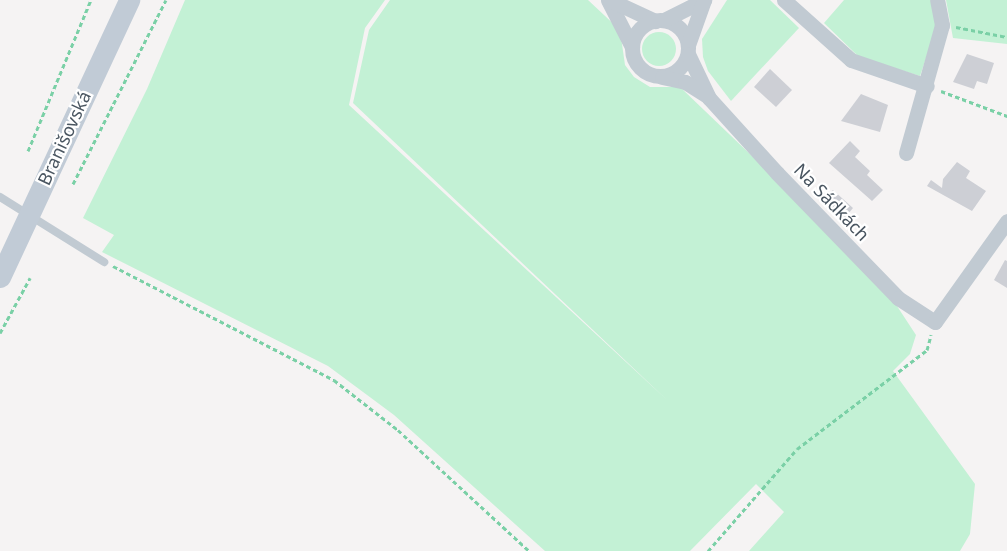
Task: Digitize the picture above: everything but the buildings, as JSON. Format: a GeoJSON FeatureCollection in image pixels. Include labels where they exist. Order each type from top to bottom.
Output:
{"type":"FeatureCollection","features":[{"type":"Feature","properties":{"kind":"street","name":"Branišovská"},"geometry":{"type":"LineString","coordinates":[[0,276],[129,0]]}},
{"type":"Feature","properties":{"kind":"street"},"geometry":{"type":"LineString","coordinates":[[609,0],[681,29],[688,50]]}},
{"type":"Feature","properties":{"kind":"street"},"geometry":{"type":"LineString","coordinates":[[609,0],[632,47],[637,65],[652,76],[662,77],[680,69],[704,0]]}},
{"type":"Feature","properties":{"kind":"street"},"geometry":{"type":"LineString","coordinates":[[632,47],[638,30],[704,0]]}},
{"type":"Feature","properties":{"kind":"street"},"geometry":{"type":"LineString","coordinates":[[784,0],[851,60],[927,86]]}},
{"type":"Feature","properties":{"kind":"street"},"geometry":{"type":"LineString","coordinates":[[906,153],[927,86],[942,24],[937,0]]}},
{"type":"Feature","properties":{"kind":"street","name":"Na Sádkách"},"geometry":{"type":"LineString","coordinates":[[688,50],[709,98]]}},
{"type":"Feature","properties":{"kind":"street","name":"Na Sádkách"},"geometry":{"type":"LineString","coordinates":[[662,77],[685,82],[709,98],[898,298],[935,322]]}},
{"type":"Feature","properties":{"kind":"street"},"geometry":{"type":"LineString","coordinates":[[935,322],[1007,221]]}},
{"type":"Feature","properties":{"kind":"lane"},"geometry":{"type":"LineString","coordinates":[[0,197],[104,262]]}},
{"type":"Feature","properties":{"kind":"path"},"geometry":{"type":"LineString","coordinates":[[28,151],[92,0]]}},
{"type":"Feature","properties":{"kind":"path"},"geometry":{"type":"LineString","coordinates":[[74,184],[166,0]]}},
{"type":"Feature","properties":{"kind":"path"},"geometry":{"type":"LineString","coordinates":[[942,24],[1007,38]]}},
{"type":"Feature","properties":{"kind":"path"},"geometry":{"type":"LineString","coordinates":[[927,86],[1007,116]]}},
{"type":"Feature","properties":{"kind":"path"},"geometry":{"type":"LineString","coordinates":[[104,262],[334,380],[398,430],[529,551]]}},
{"type":"Feature","properties":{"kind":"path"},"geometry":{"type":"LineString","coordinates":[[0,333],[30,278]]}},
{"type":"Feature","properties":{"kind":"path"},"geometry":{"type":"LineString","coordinates":[[708,551],[797,449],[927,350],[935,322]]}},
{"type":"Feature","properties":{"kind":"green space"},"geometry":{"type":"Polygon","coordinates":[[[185,0],[385,0],[365,28],[349,105],[667,400],[353,103],[369,30],[390,0],[588,0],[620,30],[625,65],[634,77],[650,87],[680,87],[777,180],[895,303],[916,335],[910,354],[893,371],[975,484],[970,534],[960,551],[749,551],[784,512],[756,484],[690,551],[545,551],[394,415],[328,366],[102,252],[114,235],[83,218],[147,89],[185,0]]]}},
{"type":"Feature","properties":{"kind":"green space"},"geometry":{"type":"Polygon","coordinates":[[[727,0],[770,0],[799,28],[731,101],[708,71],[703,57],[702,39],[727,0]]]}},
{"type":"Feature","properties":{"kind":"green space"},"geometry":{"type":"Polygon","coordinates":[[[844,0],[931,0],[937,25],[920,76],[859,57],[824,23],[844,0]]]}},
{"type":"Feature","properties":{"kind":"green space"},"geometry":{"type":"Polygon","coordinates":[[[946,0],[1007,0],[1007,44],[953,38],[946,0]]]}},
{"type":"Feature","properties":{"kind":"green space"},"geometry":{"type":"Polygon","coordinates":[[[659,32],[671,37],[676,49],[671,61],[659,66],[647,61],[642,49],[647,37],[659,32]]]}}]}
